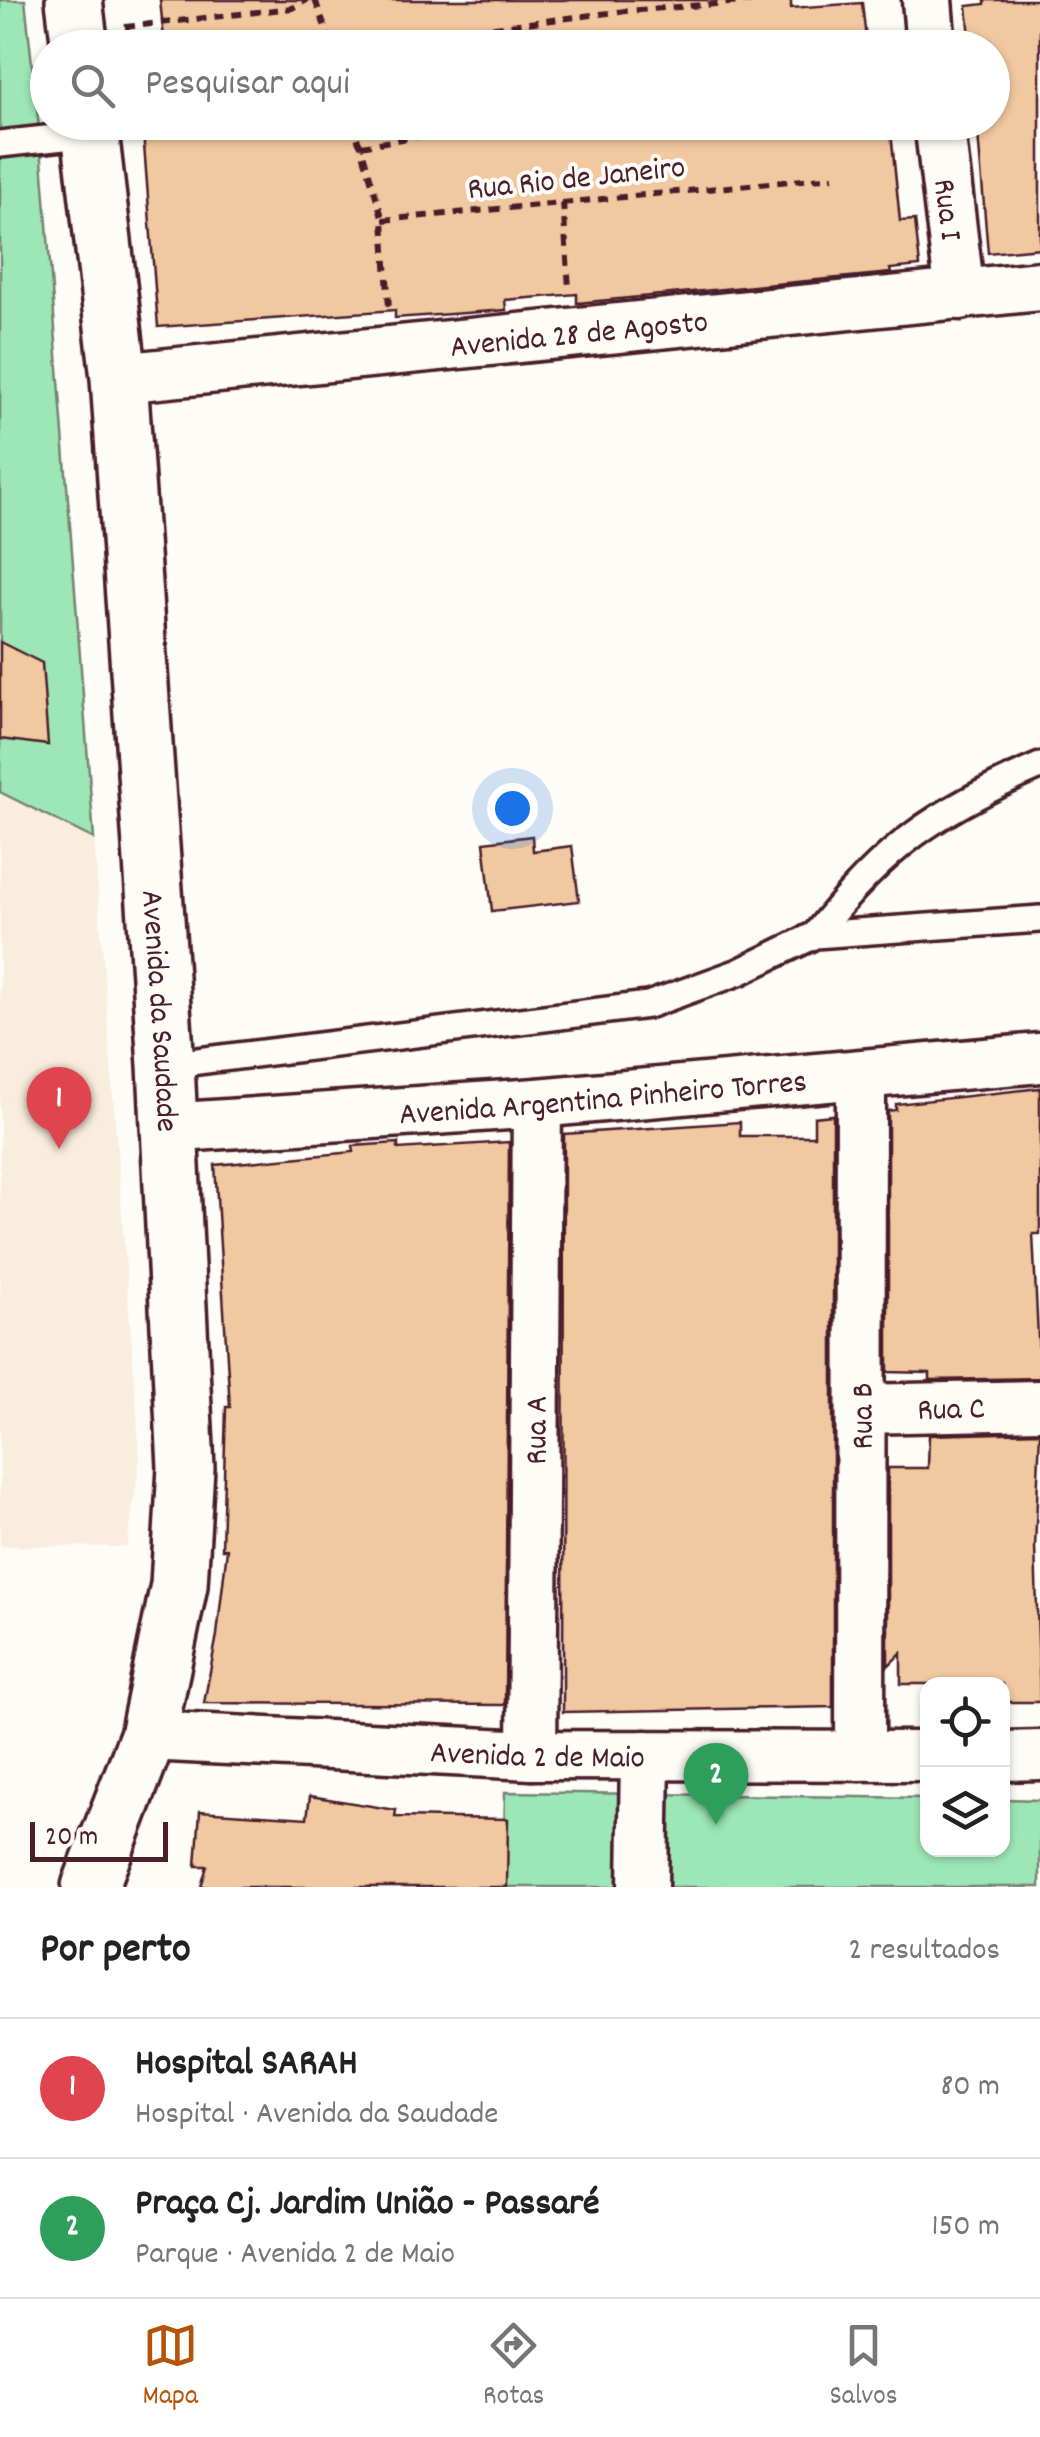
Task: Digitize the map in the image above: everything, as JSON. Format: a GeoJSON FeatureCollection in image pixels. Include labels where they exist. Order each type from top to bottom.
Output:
{"type":"FeatureCollection","features":[{"type":"Feature","properties":{"kind":"street"},"geometry":{"type":"LineString","coordinates":[[927,0],[930,30]]}},
{"type":"Feature","properties":{"kind":"street","name":"Avenida da Saudade"},"geometry":{"type":"LineString","coordinates":[[90,1887],[148,1736],[179,1585],[186,1468],[166,1128],[166,1065],[119,378],[91,140]]}},
{"type":"Feature","properties":{"kind":"street","name":"Rua I"},"geometry":{"type":"LineString","coordinates":[[942,140],[960,295]]}},
{"type":"Feature","properties":{"kind":"street","name":"Avenida 28 de Agosto"},"geometry":{"type":"LineString","coordinates":[[119,378],[1040,286]]}},
{"type":"Feature","properties":{"kind":"street","name":"Avenida Argentina Pinheiro Torres"},"geometry":{"type":"LineString","coordinates":[[166,1128],[537,1103],[1040,1058]]}},
{"type":"Feature","properties":{"kind":"street","name":"Rua B"},"geometry":{"type":"LineString","coordinates":[[860,1756],[862,1074]]}},
{"type":"Feature","properties":{"kind":"street","name":"Rua A"},"geometry":{"type":"LineString","coordinates":[[532,1755],[537,1103]]}},
{"type":"Feature","properties":{"kind":"street","name":"Rua C"},"geometry":{"type":"LineString","coordinates":[[861,1409],[1040,1405]]}},
{"type":"Feature","properties":{"kind":"street","name":"Avenida 2 de Maio"},"geometry":{"type":"LineString","coordinates":[[148,1736],[532,1755],[920,1756]]}},
{"type":"Feature","properties":{"kind":"street"},"geometry":{"type":"LineString","coordinates":[[643,1887],[645,1755]]}},
{"type":"Feature","properties":{"kind":"street"},"geometry":{"type":"LineString","coordinates":[[1010,1756],[1040,1755]]}},
{"type":"Feature","properties":{"kind":"lane"},"geometry":{"type":"LineString","coordinates":[[0,144],[30,139]]}},
{"type":"Feature","properties":{"kind":"lane"},"geometry":{"type":"LineString","coordinates":[[815,934],[861,876],[928,822],[1040,766]]}},
{"type":"Feature","properties":{"kind":"lane"},"geometry":{"type":"LineString","coordinates":[[166,1065],[648,1005],[739,972],[815,934],[1040,918]]}},
{"type":"Feature","properties":{"kind":"path"},"geometry":{"type":"LineString","coordinates":[[78,27],[292,8],[311,0],[324,30]]}},
{"type":"Feature","properties":{"kind":"path"},"geometry":{"type":"LineString","coordinates":[[474,30],[768,0]]}},
{"type":"Feature","properties":{"kind":"path"},"geometry":{"type":"LineString","coordinates":[[357,140],[382,220],[392,350]]}},
{"type":"Feature","properties":{"kind":"path"},"geometry":{"type":"LineString","coordinates":[[360,146],[396,140]]}},
{"type":"Feature","properties":{"kind":"path","name":"Rua Rio de Janeiro"},"geometry":{"type":"LineString","coordinates":[[382,220],[833,176]]}},
{"type":"Feature","properties":{"kind":"path"},"geometry":{"type":"LineString","coordinates":[[563,202],[572,334]]}},
{"type":"Feature","properties":{"kind":"shaded area"},"geometry":{"type":"Polygon","coordinates":[[[0,792],[94,839],[140,1457],[127,1547],[0,1546],[0,792]]]}},
{"type":"Feature","properties":{"kind":"green space"},"geometry":{"type":"Polygon","coordinates":[[[0,0],[25,0],[30,46],[30,140],[40,140],[41,146],[94,839],[0,792],[0,0]]]}},
{"type":"Feature","properties":{"kind":"green space"},"geometry":{"type":"Polygon","coordinates":[[[505,1792],[920,1798],[920,1857],[1010,1857],[1010,1799],[1040,1800],[1040,1887],[503,1887],[505,1792]]]}},
{"type":"Feature","properties":{"kind":"building"},"geometry":{"type":"Polygon","coordinates":[[[160,0],[791,0],[791,8],[862,3],[865,30],[163,30],[160,0]]]}},
{"type":"Feature","properties":{"kind":"building"},"geometry":{"type":"Polygon","coordinates":[[[985,0],[1040,0],[1040,248],[988,253],[979,140],[1010,140],[1010,30],[969,30],[967,6],[985,4],[985,0]]]}},
{"type":"Feature","properties":{"kind":"building"},"geometry":{"type":"Polygon","coordinates":[[[144,140],[892,140],[900,221],[915,220],[920,266],[890,269],[891,273],[577,303],[577,294],[505,300],[506,310],[395,318],[395,310],[158,327],[144,140]]]}},
{"type":"Feature","properties":{"kind":"building"},"geometry":{"type":"Polygon","coordinates":[[[0,642],[42,663],[48,745],[0,739],[0,642]]]}},
{"type":"Feature","properties":{"kind":"building"},"geometry":{"type":"Polygon","coordinates":[[[532,836],[533,851],[572,846],[579,901],[492,911],[484,842],[532,836]]]}},
{"type":"Feature","properties":{"kind":"building"},"geometry":{"type":"Polygon","coordinates":[[[1040,1088],[1040,1234],[1033,1234],[1040,1378],[930,1380],[930,1373],[888,1372],[888,1111],[896,1110],[896,1104],[1040,1088]]]}},
{"type":"Feature","properties":{"kind":"building"},"geometry":{"type":"Polygon","coordinates":[[[833,1115],[833,1707],[563,1712],[564,1134],[740,1122],[740,1136],[814,1136],[814,1117],[833,1115]]]}},
{"type":"Feature","properties":{"kind":"building"},"geometry":{"type":"Polygon","coordinates":[[[509,1142],[505,1705],[204,1703],[227,1549],[222,1549],[226,1407],[230,1407],[215,1165],[354,1152],[353,1146],[398,1143],[398,1149],[509,1142]]]}},
{"type":"Feature","properties":{"kind":"building"},"geometry":{"type":"Polygon","coordinates":[[[1040,1432],[1035,1547],[1040,1702],[1010,1702],[1010,1677],[920,1677],[920,1684],[901,1684],[901,1653],[888,1666],[888,1468],[928,1468],[929,1435],[1040,1432]]]}},
{"type":"Feature","properties":{"kind":"building"},"geometry":{"type":"Polygon","coordinates":[[[310,1796],[396,1810],[395,1817],[508,1819],[507,1887],[201,1887],[207,1866],[196,1866],[200,1811],[307,1818],[310,1796]]]}},
{"type":"Feature","properties":{"kind":"place","name":"Hospital SARAH"},"geometry":{"type":"Point","coordinates":[59,1149]}},
{"type":"Feature","properties":{"kind":"place","name":"Praça Cj. Jardim União - Passaré"},"geometry":{"type":"Point","coordinates":[716,1825]}}]}
